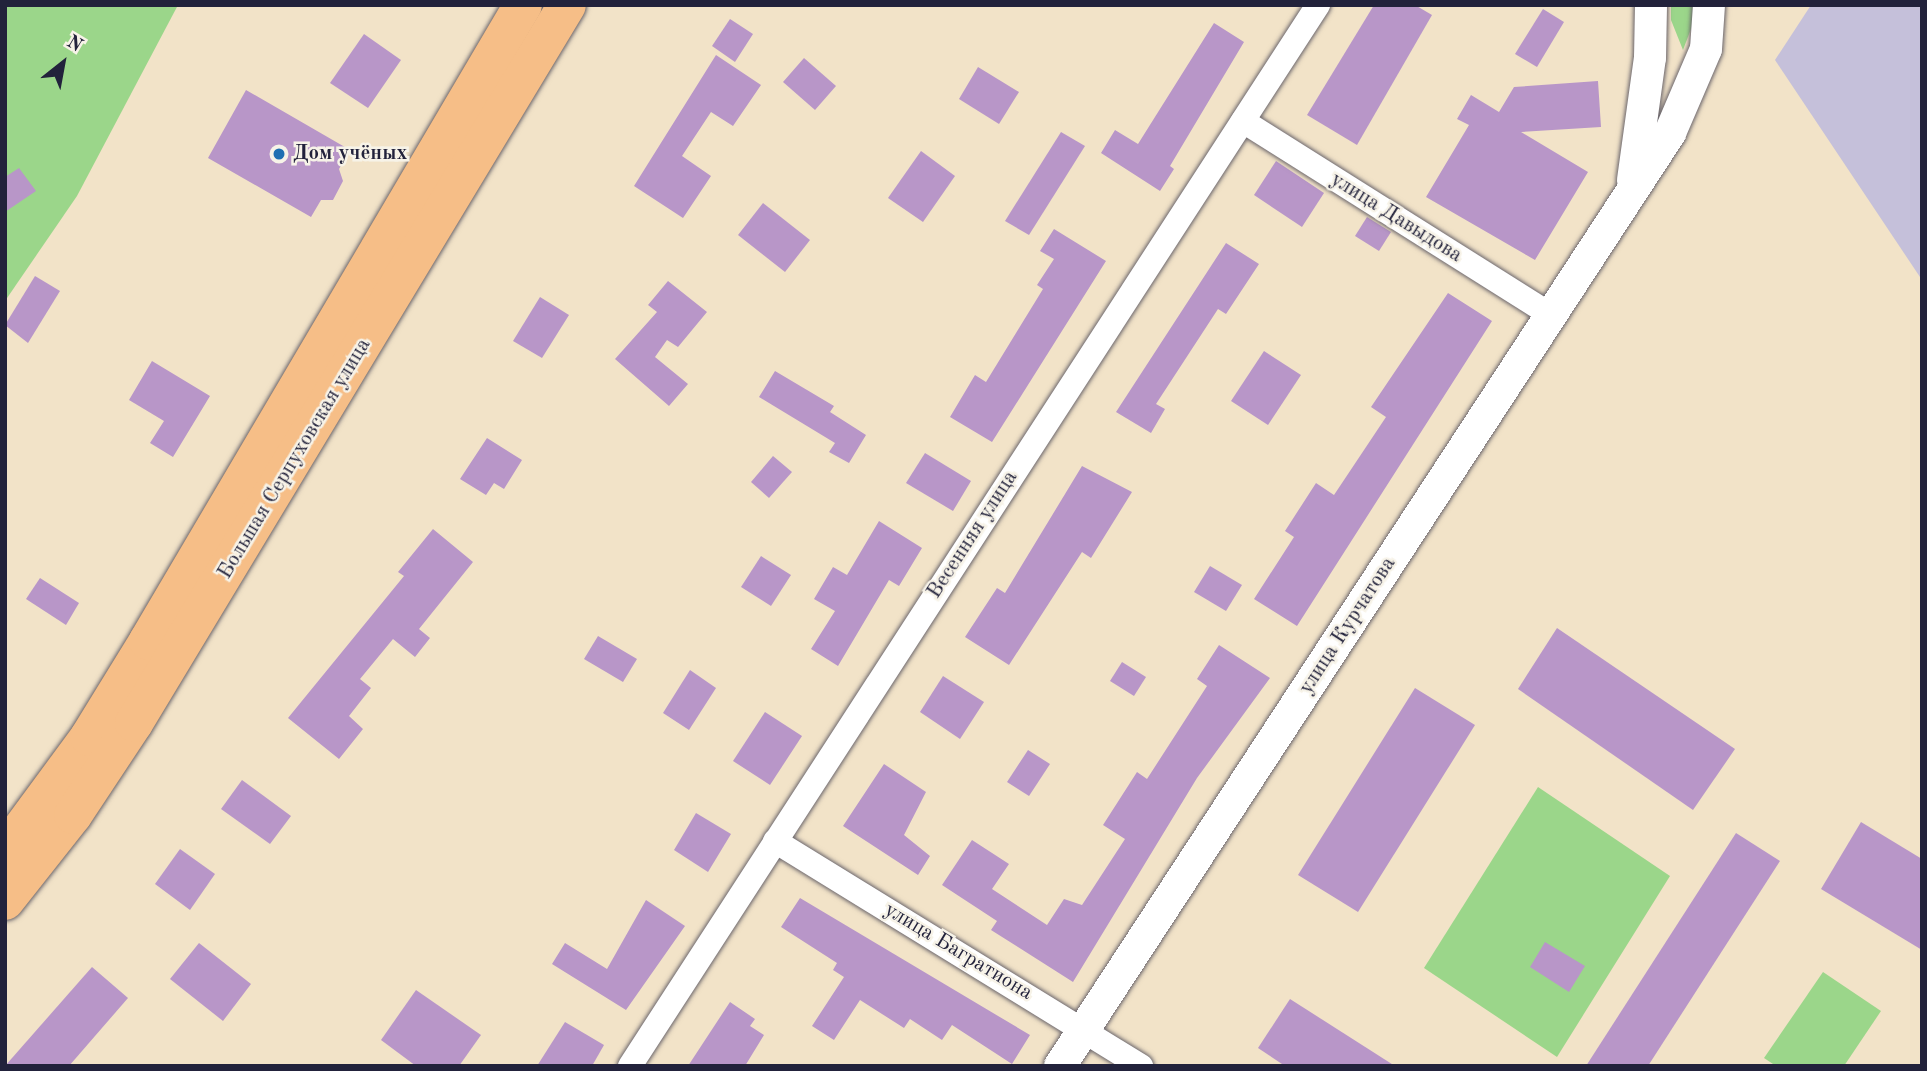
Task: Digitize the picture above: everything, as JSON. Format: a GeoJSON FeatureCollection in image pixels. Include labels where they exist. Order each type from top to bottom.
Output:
{"type":"FeatureCollection","features":[{"type":"Feature","properties":{"kind":"main road","name":"Большая Серпуховская улица"},"geometry":{"type":"LineString","coordinates":[[5,851],[89,737],[148,641],[523,5]]}},
{"type":"Feature","properties":{"kind":"main road","name":"Большая Серпуховская улица"},"geometry":{"type":"LineString","coordinates":[[5,901],[73,816],[135,723],[567,5]]}},
{"type":"Feature","properties":{"kind":"street","name":"Весенняя улица"},"geometry":{"type":"LineString","coordinates":[[631,1066],[1318,5]]}},
{"type":"Feature","properties":{"kind":"street","name":"улица Курчатова"},"geometry":{"type":"LineString","coordinates":[[1632,185],[1650,58],[1651,5]]}},
{"type":"Feature","properties":{"kind":"street","name":"улица Курчатова"},"geometry":{"type":"LineString","coordinates":[[1060,1066],[1632,185],[1670,133],[1689,94],[1706,49],[1709,5]]}},
{"type":"Feature","properties":{"kind":"street","name":"улица Давыдова"},"geometry":{"type":"LineString","coordinates":[[1243,121],[1549,314]]}},
{"type":"Feature","properties":{"kind":"street","name":"улица Багратиона"},"geometry":{"type":"LineString","coordinates":[[775,841],[1141,1066]]}},
{"type":"Feature","properties":{"kind":"shaded area"},"geometry":{"type":"Polygon","coordinates":[[[1811,5],[1922,5],[1922,280],[1775,60],[1811,5]]]}},
{"type":"Feature","properties":{"kind":"green space"},"geometry":{"type":"Polygon","coordinates":[[[5,5],[178,5],[77,196],[5,301],[5,5]]]}},
{"type":"Feature","properties":{"kind":"green space"},"geometry":{"type":"Polygon","coordinates":[[[1671,5],[1694,5],[1694,21],[1683,50],[1671,20],[1671,5]]]}},
{"type":"Feature","properties":{"kind":"green space"},"geometry":{"type":"Polygon","coordinates":[[[1538,787],[1670,876],[1557,1057],[1424,968],[1538,787]]]}},
{"type":"Feature","properties":{"kind":"green space"},"geometry":{"type":"Polygon","coordinates":[[[1823,972],[1881,1011],[1844,1066],[1776,1066],[1764,1058],[1823,972]]]}},
{"type":"Feature","properties":{"kind":"building"},"geometry":{"type":"Polygon","coordinates":[[[1374,5],[1415,5],[1432,15],[1357,145],[1307,115],[1374,5]]]}},
{"type":"Feature","properties":{"kind":"building"},"geometry":{"type":"Polygon","coordinates":[[[1543,9],[1564,22],[1537,67],[1515,54],[1543,9]]]}},
{"type":"Feature","properties":{"kind":"building"},"geometry":{"type":"Polygon","coordinates":[[[730,19],[753,34],[735,62],[712,46],[730,19]]]}},
{"type":"Feature","properties":{"kind":"building"},"geometry":{"type":"Polygon","coordinates":[[[1214,23],[1244,42],[1170,166],[1174,169],[1160,191],[1101,153],[1115,130],[1138,144],[1214,23]]]}},
{"type":"Feature","properties":{"kind":"building"},"geometry":{"type":"Polygon","coordinates":[[[364,34],[401,60],[368,108],[330,83],[364,34]]]}},
{"type":"Feature","properties":{"kind":"building"},"geometry":{"type":"Polygon","coordinates":[[[716,55],[761,85],[733,126],[711,112],[682,156],[711,176],[683,218],[634,186],[716,55]]]}},
{"type":"Feature","properties":{"kind":"building"},"geometry":{"type":"Polygon","coordinates":[[[804,58],[836,86],[815,110],[783,82],[804,58]]]}},
{"type":"Feature","properties":{"kind":"building"},"geometry":{"type":"Polygon","coordinates":[[[978,67],[1019,92],[999,124],[959,99],[978,67]]]}},
{"type":"Feature","properties":{"kind":"building"},"geometry":{"type":"Polygon","coordinates":[[[1598,81],[1601,127],[1521,132],[1588,172],[1535,260],[1426,197],[1469,125],[1457,119],[1471,95],[1499,112],[1514,87],[1598,81]]]}},
{"type":"Feature","properties":{"kind":"building","name":"Дом учёных"},"geometry":{"type":"Polygon","coordinates":[[[246,90],[350,150],[339,169],[343,181],[333,200],[321,200],[311,217],[208,158],[246,90]]]}},
{"type":"Feature","properties":{"kind":"building"},"geometry":{"type":"Polygon","coordinates":[[[1061,132],[1085,146],[1029,235],[1005,221],[1061,132]]]}},
{"type":"Feature","properties":{"kind":"building"},"geometry":{"type":"Polygon","coordinates":[[[921,151],[955,176],[923,222],[888,198],[921,151]]]}},
{"type":"Feature","properties":{"kind":"building"},"geometry":{"type":"Polygon","coordinates":[[[1276,161],[1324,193],[1302,227],[1254,195],[1276,161]]]}},
{"type":"Feature","properties":{"kind":"building"},"geometry":{"type":"Polygon","coordinates":[[[19,168],[36,191],[5,212],[5,177],[19,168]]]}},
{"type":"Feature","properties":{"kind":"building"},"geometry":{"type":"Polygon","coordinates":[[[763,203],[810,240],[785,272],[738,235],[763,203]]]}},
{"type":"Feature","properties":{"kind":"building"},"geometry":{"type":"Polygon","coordinates":[[[1367,217],[1391,232],[1379,251],[1355,236],[1367,217]]]}},
{"type":"Feature","properties":{"kind":"building"},"geometry":{"type":"Polygon","coordinates":[[[1054,229],[1106,261],[992,442],[950,417],[975,375],[986,382],[1043,289],[1037,285],[1054,259],[1040,251],[1054,229]]]}},
{"type":"Feature","properties":{"kind":"building"},"geometry":{"type":"Polygon","coordinates":[[[1226,243],[1259,264],[1226,314],[1218,309],[1156,404],[1165,409],[1151,433],[1116,412],[1226,243]]]}},
{"type":"Feature","properties":{"kind":"building"},"geometry":{"type":"Polygon","coordinates":[[[35,276],[60,291],[28,343],[5,325],[35,276]]]}},
{"type":"Feature","properties":{"kind":"building"},"geometry":{"type":"Polygon","coordinates":[[[668,281],[707,312],[678,347],[667,340],[655,357],[688,384],[669,406],[615,359],[657,312],[648,305],[668,281]]]}},
{"type":"Feature","properties":{"kind":"building"},"geometry":{"type":"Polygon","coordinates":[[[1448,293],[1492,321],[1297,626],[1254,599],[1294,537],[1285,531],[1316,483],[1334,495],[1386,417],[1371,407],[1448,293]]]}},
{"type":"Feature","properties":{"kind":"building"},"geometry":{"type":"Polygon","coordinates":[[[540,297],[569,315],[542,358],[513,341],[540,297]]]}},
{"type":"Feature","properties":{"kind":"building"},"geometry":{"type":"Polygon","coordinates":[[[1264,351],[1301,375],[1268,425],[1231,401],[1264,351]]]}},
{"type":"Feature","properties":{"kind":"building"},"geometry":{"type":"Polygon","coordinates":[[[152,361],[210,396],[173,457],[150,443],[164,421],[129,400],[152,361]]]}},
{"type":"Feature","properties":{"kind":"building"},"geometry":{"type":"Polygon","coordinates":[[[775,371],[834,406],[830,412],[866,435],[849,463],[829,452],[835,443],[759,397],[775,371]]]}},
{"type":"Feature","properties":{"kind":"building"},"geometry":{"type":"Polygon","coordinates":[[[487,438],[522,460],[504,489],[494,483],[486,495],[460,479],[487,438]]]}},
{"type":"Feature","properties":{"kind":"building"},"geometry":{"type":"Polygon","coordinates":[[[925,453],[971,481],[953,511],[906,483],[925,453]]]}},
{"type":"Feature","properties":{"kind":"building"},"geometry":{"type":"Polygon","coordinates":[[[773,456],[792,472],[769,498],[751,482],[773,456]]]}},
{"type":"Feature","properties":{"kind":"building"},"geometry":{"type":"Polygon","coordinates":[[[1082,466],[1132,492],[1091,558],[1082,552],[1009,665],[965,637],[997,588],[1005,593],[1082,466]]]}},
{"type":"Feature","properties":{"kind":"building"},"geometry":{"type":"Polygon","coordinates":[[[879,521],[922,548],[899,586],[889,580],[838,666],[811,649],[835,611],[814,599],[833,567],[847,575],[879,521]]]}},
{"type":"Feature","properties":{"kind":"building"},"geometry":{"type":"Polygon","coordinates":[[[433,529],[473,562],[419,629],[430,638],[415,657],[393,639],[360,679],[371,688],[349,716],[363,729],[339,759],[288,718],[404,576],[398,572],[433,529]]]}},
{"type":"Feature","properties":{"kind":"building"},"geometry":{"type":"Polygon","coordinates":[[[761,556],[791,575],[771,606],[741,587],[761,556]]]}},
{"type":"Feature","properties":{"kind":"building"},"geometry":{"type":"Polygon","coordinates":[[[1210,566],[1242,585],[1226,611],[1194,592],[1210,566]]]}},
{"type":"Feature","properties":{"kind":"building"},"geometry":{"type":"Polygon","coordinates":[[[40,578],[79,603],[66,625],[26,599],[40,578]]]}},
{"type":"Feature","properties":{"kind":"building"},"geometry":{"type":"Polygon","coordinates":[[[1557,628],[1735,749],[1693,810],[1518,689],[1557,628]]]}},
{"type":"Feature","properties":{"kind":"building"},"geometry":{"type":"Polygon","coordinates":[[[598,636],[637,659],[623,682],[584,659],[598,636]]]}},
{"type":"Feature","properties":{"kind":"building"},"geometry":{"type":"Polygon","coordinates":[[[1219,645],[1270,678],[1197,778],[1073,982],[991,930],[997,921],[942,885],[972,840],[1009,864],[992,889],[1047,925],[1064,899],[1082,905],[1125,839],[1103,825],[1137,772],[1147,779],[1207,686],[1197,679],[1219,645]]]}},
{"type":"Feature","properties":{"kind":"building"},"geometry":{"type":"Polygon","coordinates":[[[1122,662],[1146,677],[1134,696],[1110,681],[1122,662]]]}},
{"type":"Feature","properties":{"kind":"building"},"geometry":{"type":"Polygon","coordinates":[[[690,670],[716,688],[689,730],[663,713],[690,670]]]}},
{"type":"Feature","properties":{"kind":"building"},"geometry":{"type":"Polygon","coordinates":[[[943,676],[984,702],[960,739],[920,712],[943,676]]]}},
{"type":"Feature","properties":{"kind":"building"},"geometry":{"type":"Polygon","coordinates":[[[1415,688],[1475,725],[1358,912],[1298,875],[1415,688]]]}},
{"type":"Feature","properties":{"kind":"building"},"geometry":{"type":"Polygon","coordinates":[[[765,712],[802,736],[770,785],[733,761],[765,712]]]}},
{"type":"Feature","properties":{"kind":"building"},"geometry":{"type":"Polygon","coordinates":[[[1028,750],[1050,764],[1029,796],[1007,782],[1028,750]]]}},
{"type":"Feature","properties":{"kind":"building"},"geometry":{"type":"Polygon","coordinates":[[[884,764],[926,792],[904,835],[930,856],[918,875],[843,826],[884,764]]]}},
{"type":"Feature","properties":{"kind":"building"},"geometry":{"type":"Polygon","coordinates":[[[242,780],[291,816],[270,844],[221,809],[242,780]]]}},
{"type":"Feature","properties":{"kind":"building"},"geometry":{"type":"Polygon","coordinates":[[[696,813],[731,834],[708,872],[674,850],[696,813]]]}},
{"type":"Feature","properties":{"kind":"building"},"geometry":{"type":"Polygon","coordinates":[[[1861,822],[1922,859],[1922,950],[1821,889],[1861,822]]]}},
{"type":"Feature","properties":{"kind":"building"},"geometry":{"type":"Polygon","coordinates":[[[1736,833],[1780,861],[1648,1066],[1586,1066],[1736,833]]]}},
{"type":"Feature","properties":{"kind":"building"},"geometry":{"type":"Polygon","coordinates":[[[180,849],[215,874],[190,910],[155,884],[180,849]]]}},
{"type":"Feature","properties":{"kind":"building"},"geometry":{"type":"Polygon","coordinates":[[[800,898],[1030,1035],[1012,1064],[952,1025],[942,1040],[910,1019],[904,1028],[860,1000],[834,1040],[812,1026],[844,977],[833,970],[837,963],[781,927],[800,898]]]}},
{"type":"Feature","properties":{"kind":"building"},"geometry":{"type":"Polygon","coordinates":[[[646,900],[685,926],[626,1010],[552,964],[565,943],[607,969],[646,900]]]}},
{"type":"Feature","properties":{"kind":"building"},"geometry":{"type":"Polygon","coordinates":[[[1545,942],[1585,966],[1569,992],[1530,967],[1545,942]]]}},
{"type":"Feature","properties":{"kind":"building"},"geometry":{"type":"Polygon","coordinates":[[[199,943],[251,984],[223,1021],[170,979],[199,943]]]}},
{"type":"Feature","properties":{"kind":"building"},"geometry":{"type":"Polygon","coordinates":[[[92,967],[128,998],[69,1066],[5,1066],[92,967]]]}},
{"type":"Feature","properties":{"kind":"building"},"geometry":{"type":"Polygon","coordinates":[[[416,990],[481,1035],[459,1066],[416,1066],[381,1040],[416,990]]]}},
{"type":"Feature","properties":{"kind":"building"},"geometry":{"type":"Polygon","coordinates":[[[1290,999],[1395,1066],[1285,1066],[1258,1048],[1290,999]]]}},
{"type":"Feature","properties":{"kind":"building"},"geometry":{"type":"Polygon","coordinates":[[[730,1002],[755,1019],[750,1026],[764,1035],[745,1066],[688,1066],[730,1002]]]}},
{"type":"Feature","properties":{"kind":"building"},"geometry":{"type":"Polygon","coordinates":[[[565,1022],[604,1045],[592,1066],[537,1066],[565,1022]]]}},
{"type":"Feature","properties":{"kind":"place","name":"Дом учёных"},"geometry":{"type":"Point","coordinates":[279,154]}}]}
